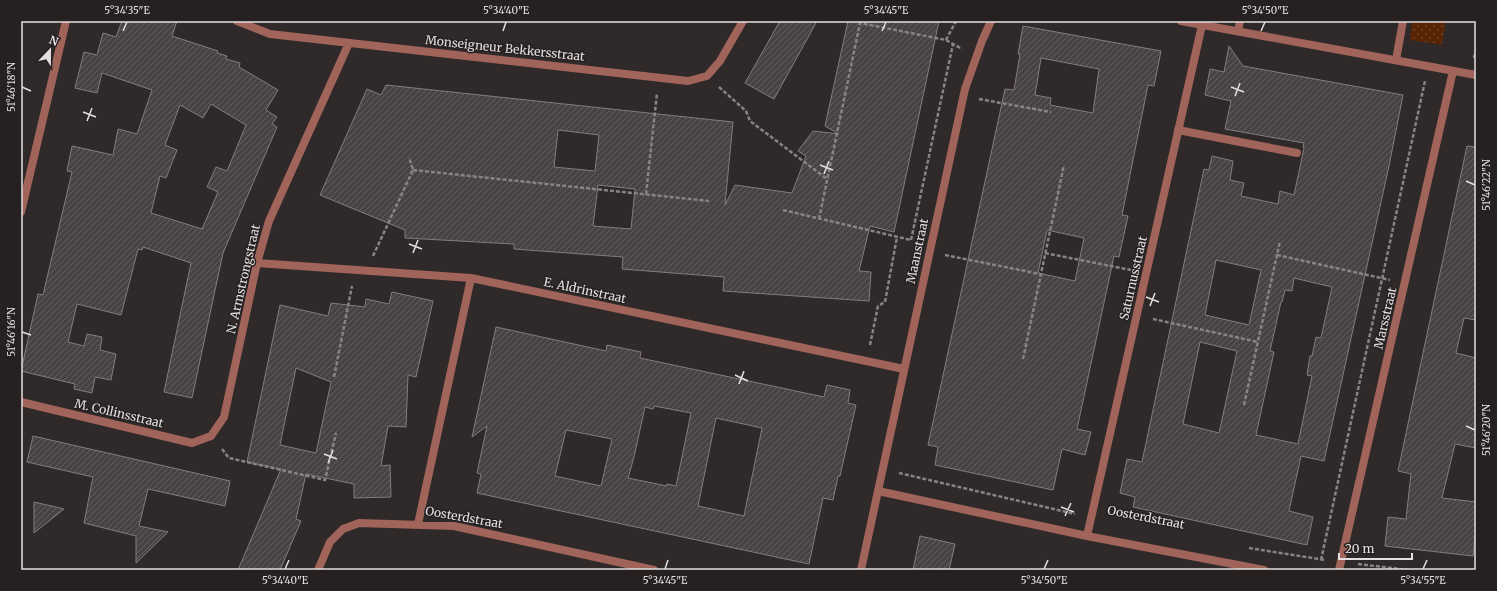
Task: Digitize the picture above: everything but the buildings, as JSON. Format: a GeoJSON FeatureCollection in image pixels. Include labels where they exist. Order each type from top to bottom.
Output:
{"type":"FeatureCollection","features":[{"type":"Feature","properties":{"kind":"street"},"geometry":{"type":"LineString","coordinates":[[21,212],[66,21]]}},
{"type":"Feature","properties":{"kind":"street","name":"Monseigneur Bekkersstraat"},"geometry":{"type":"LineString","coordinates":[[237,21],[270,34],[688,81],[707,76]]}},
{"type":"Feature","properties":{"kind":"street"},"geometry":{"type":"LineString","coordinates":[[707,76],[720,61],[743,21]]}},
{"type":"Feature","properties":{"kind":"street","name":"Maanstraat"},"geometry":{"type":"LineString","coordinates":[[878,490],[964,96],[976,57],[991,21]]}},
{"type":"Feature","properties":{"kind":"street"},"geometry":{"type":"LineString","coordinates":[[1181,21],[1476,75]]}},
{"type":"Feature","properties":{"kind":"street"},"geometry":{"type":"LineString","coordinates":[[1238,31],[1240,21]]}},
{"type":"Feature","properties":{"kind":"street"},"geometry":{"type":"LineString","coordinates":[[1396,60],[1403,21]]}},
{"type":"Feature","properties":{"kind":"street","name":"Saturnusstraat"},"geometry":{"type":"LineString","coordinates":[[1087,536],[1202,24]]}},
{"type":"Feature","properties":{"kind":"street","name":"N. Armstrongstraat"},"geometry":{"type":"LineString","coordinates":[[211,436],[224,417],[257,262],[269,221],[349,43]]}},
{"type":"Feature","properties":{"kind":"street","name":"Marsstraat"},"geometry":{"type":"LineString","coordinates":[[1340,566],[1454,71]]}},
{"type":"Feature","properties":{"kind":"street"},"geometry":{"type":"LineString","coordinates":[[1178,130],[1297,153]]}},
{"type":"Feature","properties":{"kind":"street","name":"E. Aldrinstraat"},"geometry":{"type":"LineString","coordinates":[[257,262],[471,278],[904,369]]}},
{"type":"Feature","properties":{"kind":"street","name":"Oosterdstraat"},"geometry":{"type":"LineString","coordinates":[[471,278],[418,524],[454,526],[654,570]]}},
{"type":"Feature","properties":{"kind":"street","name":"M. Collinsstraat"},"geometry":{"type":"LineString","coordinates":[[21,402],[192,443],[211,436]]}},
{"type":"Feature","properties":{"kind":"street"},"geometry":{"type":"LineString","coordinates":[[861,570],[878,490],[1087,536],[1264,570]]}},
{"type":"Feature","properties":{"kind":"street"},"geometry":{"type":"LineString","coordinates":[[318,570],[330,542],[343,529],[359,523],[418,524]]}},
{"type":"Feature","properties":{"kind":"path"},"geometry":{"type":"LineString","coordinates":[[946,40],[956,21]]}},
{"type":"Feature","properties":{"kind":"path"},"geometry":{"type":"LineString","coordinates":[[819,219],[860,23],[946,40],[976,57]]}},
{"type":"Feature","properties":{"kind":"path"},"geometry":{"type":"LineString","coordinates":[[911,240],[953,44]]}},
{"type":"Feature","properties":{"kind":"path","name":"Marsstraat"},"geometry":{"type":"LineString","coordinates":[[1322,560],[1428,66]]}},
{"type":"Feature","properties":{"kind":"path"},"geometry":{"type":"LineString","coordinates":[[707,76],[746,112],[750,121],[827,179]]}},
{"type":"Feature","properties":{"kind":"path"},"geometry":{"type":"LineString","coordinates":[[646,194],[658,77]]}},
{"type":"Feature","properties":{"kind":"path"},"geometry":{"type":"LineString","coordinates":[[964,96],[1051,112]]}},
{"type":"Feature","properties":{"kind":"path"},"geometry":{"type":"LineString","coordinates":[[366,271],[413,170],[409,157]]}},
{"type":"Feature","properties":{"kind":"path"},"geometry":{"type":"LineString","coordinates":[[1022,359],[1064,165]]}},
{"type":"Feature","properties":{"kind":"path"},"geometry":{"type":"LineString","coordinates":[[413,170],[708,201]]}},
{"type":"Feature","properties":{"kind":"path"},"geometry":{"type":"LineString","coordinates":[[783,210],[911,240],[930,248],[1040,274]]}},
{"type":"Feature","properties":{"kind":"path"},"geometry":{"type":"LineString","coordinates":[[867,361],[878,306],[885,302],[898,237]]}},
{"type":"Feature","properties":{"kind":"path"},"geometry":{"type":"LineString","coordinates":[[1244,405],[1280,241]]}},
{"type":"Feature","properties":{"kind":"path"},"geometry":{"type":"LineString","coordinates":[[1045,253],[1146,273]]}},
{"type":"Feature","properties":{"kind":"path"},"geometry":{"type":"LineString","coordinates":[[1277,255],[1405,283]]}},
{"type":"Feature","properties":{"kind":"path"},"geometry":{"type":"LineString","coordinates":[[334,377],[355,270]]}},
{"type":"Feature","properties":{"kind":"path"},"geometry":{"type":"LineString","coordinates":[[1137,316],[1258,342]]}},
{"type":"Feature","properties":{"kind":"path"},"geometry":{"type":"LineString","coordinates":[[211,436],[229,458],[325,480],[336,433]]}},
{"type":"Feature","properties":{"kind":"path","name":"Oosterdstraat"},"geometry":{"type":"LineString","coordinates":[[882,469],[1091,518]]}},
{"type":"Feature","properties":{"kind":"path"},"geometry":{"type":"LineString","coordinates":[[1247,548],[1322,560],[1340,566],[1409,570]]}},
{"type":"Feature","properties":{"kind":"shaded area"},"geometry":{"type":"Polygon","coordinates":[[[1412,21],[1446,21],[1442,45],[1410,40],[1412,21]]]}}]}
